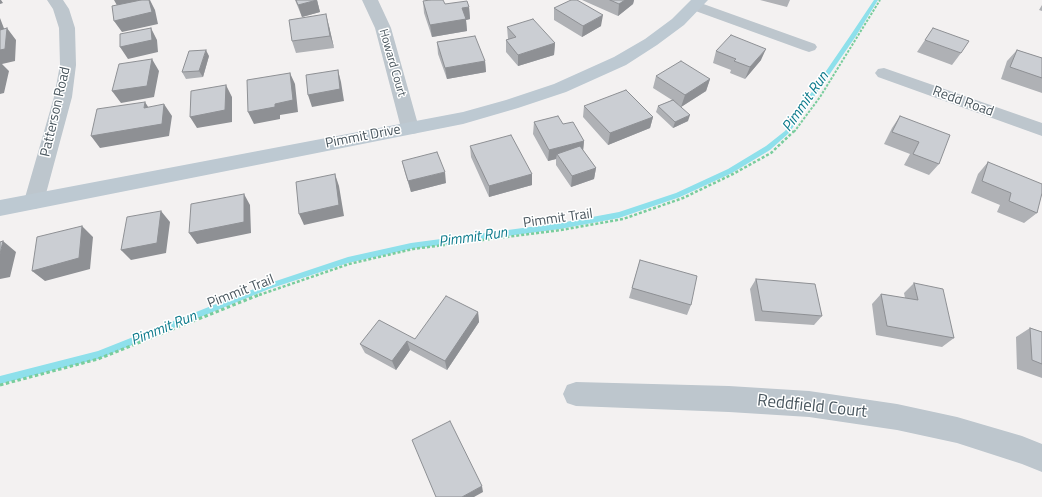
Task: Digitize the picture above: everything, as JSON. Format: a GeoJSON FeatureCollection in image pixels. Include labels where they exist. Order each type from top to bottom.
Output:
{"type":"FeatureCollection","features":[{"type":"Feature","properties":{"kind":"street","name":"Patterson Road"},"geometry":{"type":"LineString","coordinates":[[34,201],[63,97],[68,65],[67,28],[61,9],[55,0]]}},
{"type":"Feature","properties":{"kind":"street","name":"Howard Court"},"geometry":{"type":"LineString","coordinates":[[370,0],[383,28],[410,128]]}},
{"type":"Feature","properties":{"kind":"street","name":"Pimmit Drive"},"geometry":{"type":"LineString","coordinates":[[0,208],[463,118],[512,104],[560,88],[596,73],[651,42],[678,22],[697,3]]}},
{"type":"Feature","properties":{"kind":"street"},"geometry":{"type":"LineString","coordinates":[[697,3],[809,47]]}},
{"type":"Feature","properties":{"kind":"street","name":"Redd Road"},"geometry":{"type":"LineString","coordinates":[[884,73],[1042,130]]}},
{"type":"Feature","properties":{"kind":"street","name":"Reddfield Court"},"geometry":{"type":"LineString","coordinates":[[576,394],[728,399],[809,404],[897,417],[957,430],[1022,450],[1042,458]]}},
{"type":"Feature","properties":{"kind":"path","name":"Pimmit Trail"},"geometry":{"type":"LineString","coordinates":[[0,385],[98,359],[268,291],[349,264],[413,249],[561,230],[623,219],[683,198],[733,174],[771,153],[792,135],[820,97],[880,0]]}},
{"type":"Feature","properties":{"kind":"building"},"geometry":{"type":"Polygon","coordinates":[[[141,0],[149,0],[152,12],[114,21],[112,6],[141,0]]]}},
{"type":"Feature","properties":{"kind":"building"},"geometry":{"type":"Polygon","coordinates":[[[296,0],[317,0],[298,5],[296,0]]]}},
{"type":"Feature","properties":{"kind":"building"},"geometry":{"type":"Polygon","coordinates":[[[443,0],[445,4],[467,1],[469,7],[462,8],[466,19],[430,25],[423,1],[443,0]]]}},
{"type":"Feature","properties":{"kind":"building"},"geometry":{"type":"Polygon","coordinates":[[[571,0],[577,0],[603,15],[583,26],[554,8],[571,0]]]}},
{"type":"Feature","properties":{"kind":"building"},"geometry":{"type":"Polygon","coordinates":[[[610,0],[625,0],[619,4],[610,0]]]}},
{"type":"Feature","properties":{"kind":"building"},"geometry":{"type":"Polygon","coordinates":[[[326,14],[330,36],[292,41],[289,20],[326,14]]]}},
{"type":"Feature","properties":{"kind":"building"},"geometry":{"type":"Polygon","coordinates":[[[533,19],[555,43],[518,55],[506,40],[516,37],[507,27],[533,19]]]}},
{"type":"Feature","properties":{"kind":"building"},"geometry":{"type":"Polygon","coordinates":[[[7,28],[5,49],[0,50],[0,30],[7,28]]]}},
{"type":"Feature","properties":{"kind":"building"},"geometry":{"type":"Polygon","coordinates":[[[151,28],[152,40],[120,47],[120,34],[151,28]]]}},
{"type":"Feature","properties":{"kind":"building"},"geometry":{"type":"Polygon","coordinates":[[[933,28],[969,41],[961,53],[925,40],[933,28]]]}},
{"type":"Feature","properties":{"kind":"building"},"geometry":{"type":"Polygon","coordinates":[[[731,35],[766,49],[750,67],[734,61],[736,59],[716,51],[731,35]]]}},
{"type":"Feature","properties":{"kind":"building"},"geometry":{"type":"Polygon","coordinates":[[[475,36],[485,61],[445,68],[437,42],[475,36]]]}},
{"type":"Feature","properties":{"kind":"building"},"geometry":{"type":"Polygon","coordinates":[[[206,50],[199,71],[182,72],[189,51],[206,50]]]}},
{"type":"Feature","properties":{"kind":"building"},"geometry":{"type":"Polygon","coordinates":[[[1017,50],[1042,58],[1042,78],[1010,67],[1017,50]]]}},
{"type":"Feature","properties":{"kind":"building"},"geometry":{"type":"Polygon","coordinates":[[[152,59],[147,86],[112,91],[119,64],[152,59]]]}},
{"type":"Feature","properties":{"kind":"building"},"geometry":{"type":"Polygon","coordinates":[[[681,61],[710,79],[685,95],[656,76],[681,61]]]}},
{"type":"Feature","properties":{"kind":"building"},"geometry":{"type":"Polygon","coordinates":[[[338,70],[340,89],[308,95],[306,75],[338,70]]]}},
{"type":"Feature","properties":{"kind":"building"},"geometry":{"type":"Polygon","coordinates":[[[290,73],[293,100],[275,104],[275,107],[248,112],[247,80],[290,73]]]}},
{"type":"Feature","properties":{"kind":"building"},"geometry":{"type":"Polygon","coordinates":[[[226,85],[225,110],[190,117],[191,91],[226,85]]]}},
{"type":"Feature","properties":{"kind":"building"},"geometry":{"type":"Polygon","coordinates":[[[626,90],[653,117],[610,133],[584,106],[626,90]]]}},
{"type":"Feature","properties":{"kind":"building"},"geometry":{"type":"Polygon","coordinates":[[[673,100],[690,115],[675,122],[658,106],[673,100]]]}},
{"type":"Feature","properties":{"kind":"building"},"geometry":{"type":"Polygon","coordinates":[[[145,102],[144,108],[164,104],[162,124],[91,136],[97,109],[145,102]]]}},
{"type":"Feature","properties":{"kind":"building"},"geometry":{"type":"Polygon","coordinates":[[[558,116],[563,124],[573,122],[584,141],[549,150],[534,122],[558,116]]]}},
{"type":"Feature","properties":{"kind":"building"},"geometry":{"type":"Polygon","coordinates":[[[900,116],[950,135],[939,164],[913,154],[919,142],[892,132],[900,116]]]}},
{"type":"Feature","properties":{"kind":"building"},"geometry":{"type":"Polygon","coordinates":[[[511,135],[532,174],[489,186],[470,146],[511,135]]]}},
{"type":"Feature","properties":{"kind":"building"},"geometry":{"type":"Polygon","coordinates":[[[580,146],[596,168],[572,176],[557,154],[580,146]]]}},
{"type":"Feature","properties":{"kind":"building"},"geometry":{"type":"Polygon","coordinates":[[[437,152],[445,172],[408,181],[402,161],[437,152]]]}},
{"type":"Feature","properties":{"kind":"building"},"geometry":{"type":"Polygon","coordinates":[[[988,162],[1042,184],[1042,193],[1037,213],[1009,201],[1011,193],[982,181],[988,162]]]}},
{"type":"Feature","properties":{"kind":"building"},"geometry":{"type":"Polygon","coordinates":[[[335,174],[339,205],[299,214],[296,182],[335,174]]]}},
{"type":"Feature","properties":{"kind":"building"},"geometry":{"type":"Polygon","coordinates":[[[244,194],[244,222],[189,233],[191,204],[244,194]]]}},
{"type":"Feature","properties":{"kind":"building"},"geometry":{"type":"Polygon","coordinates":[[[161,211],[157,243],[121,250],[127,217],[161,211]]]}},
{"type":"Feature","properties":{"kind":"building"},"geometry":{"type":"Polygon","coordinates":[[[82,226],[79,258],[32,271],[37,237],[82,226]]]}},
{"type":"Feature","properties":{"kind":"building"},"geometry":{"type":"Polygon","coordinates":[[[3,241],[0,254],[0,242],[3,241]]]}},
{"type":"Feature","properties":{"kind":"building"},"geometry":{"type":"Polygon","coordinates":[[[640,260],[697,276],[691,305],[632,288],[640,260]]]}},
{"type":"Feature","properties":{"kind":"building"},"geometry":{"type":"Polygon","coordinates":[[[756,279],[815,284],[822,316],[762,311],[756,279]]]}},
{"type":"Feature","properties":{"kind":"building"},"geometry":{"type":"Polygon","coordinates":[[[914,283],[943,289],[954,338],[887,326],[881,294],[918,300],[914,283]]]}},
{"type":"Feature","properties":{"kind":"building"},"geometry":{"type":"Polygon","coordinates":[[[446,296],[478,312],[445,361],[407,341],[392,361],[360,344],[379,320],[415,339],[446,296]]]}},
{"type":"Feature","properties":{"kind":"building"},"geometry":{"type":"Polygon","coordinates":[[[1030,328],[1042,332],[1042,364],[1032,360],[1030,328]]]}},
{"type":"Feature","properties":{"kind":"building"},"geometry":{"type":"Polygon","coordinates":[[[450,421],[482,486],[462,497],[436,497],[412,440],[450,421]]]}},
{"type":"Feature","properties":{"kind":"waterway","name":"Pimmit Run"},"geometry":{"type":"LineString","coordinates":[[0,380],[98,355],[267,287],[348,260],[411,246],[560,226],[619,215],[678,195],[730,171],[768,148],[787,132],[876,0]]}}]}
